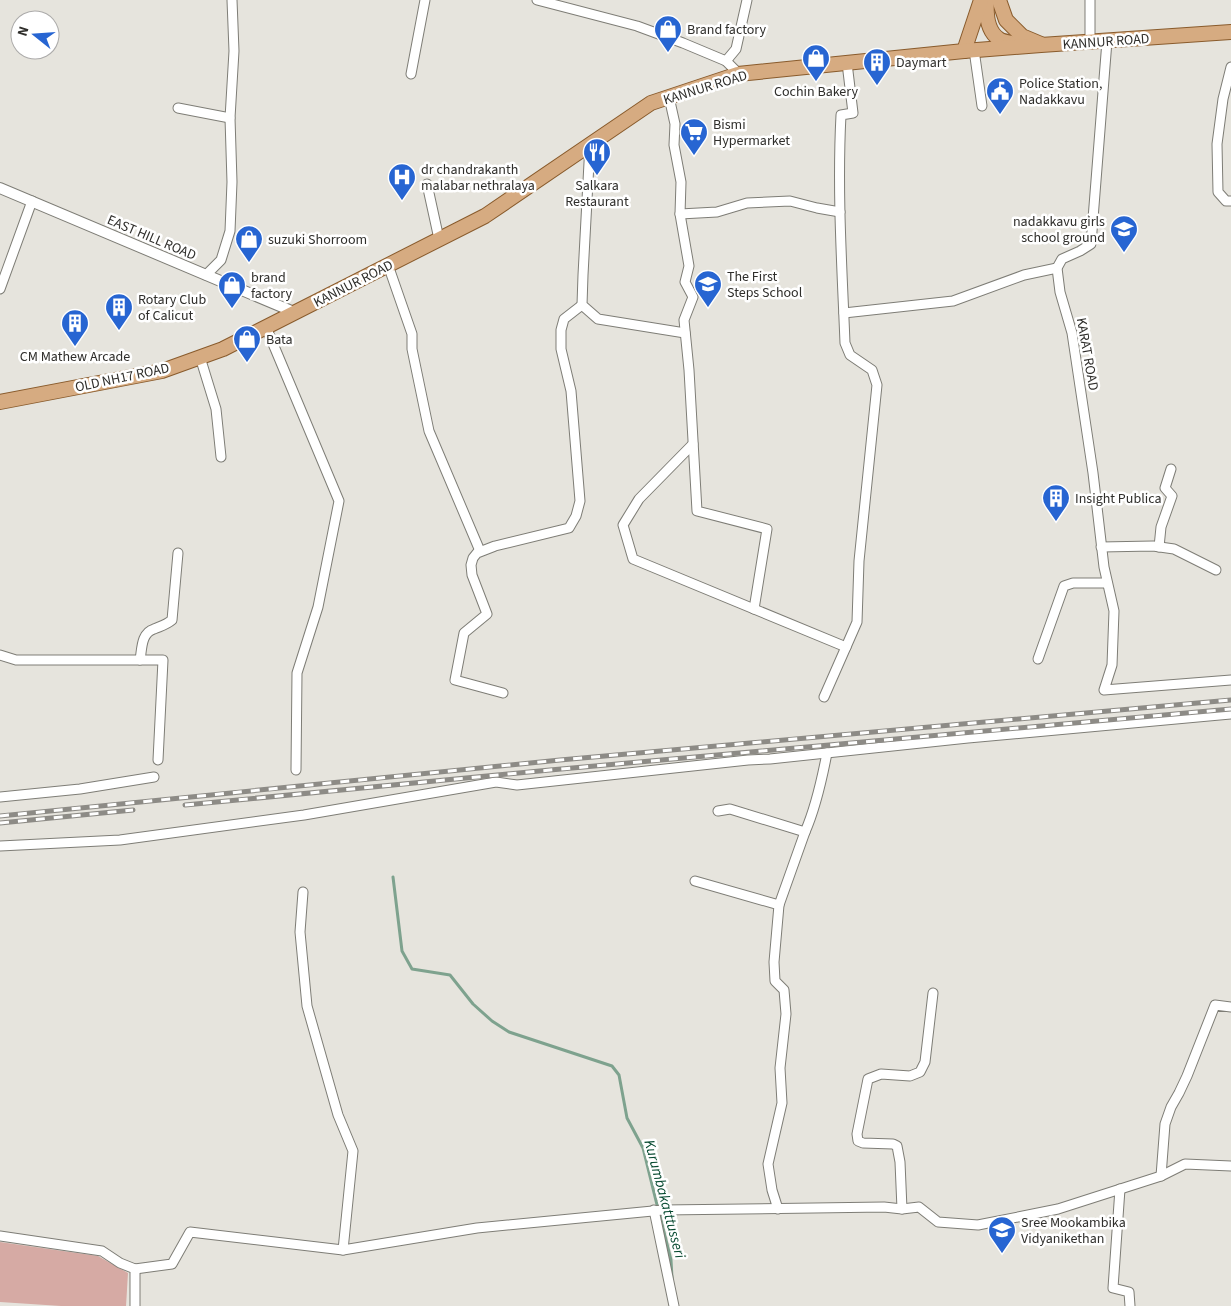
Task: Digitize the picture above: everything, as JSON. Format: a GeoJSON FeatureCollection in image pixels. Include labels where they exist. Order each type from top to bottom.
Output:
{"type":"FeatureCollection","features":[{"type":"Feature","properties":{"kind":"main road"},"geometry":{"type":"LineString","coordinates":[[969,51],[981,0]]}},
{"type":"Feature","properties":{"kind":"main road"},"geometry":{"type":"LineString","coordinates":[[987,0],[986,8],[990,30],[999,39],[1026,46]]}},
{"type":"Feature","properties":{"kind":"main road"},"geometry":{"type":"LineString","coordinates":[[999,0],[1006,20],[1022,36],[1041,45]]}},
{"type":"Feature","properties":{"kind":"main road","name":"KANNUR ROAD"},"geometry":{"type":"LineString","coordinates":[[294,312],[485,216],[651,103],[738,74],[1026,46],[1107,40],[1231,36]]}},
{"type":"Feature","properties":{"kind":"main road","name":"OLD NH17 ROAD"},"geometry":{"type":"LineString","coordinates":[[0,402],[162,371],[223,349],[294,312]]}},
{"type":"Feature","properties":{"kind":"street"},"geometry":{"type":"LineString","coordinates":[[206,275],[221,260],[230,231],[232,182],[230,118],[234,51],[232,0]]}},
{"type":"Feature","properties":{"kind":"street"},"geometry":{"type":"LineString","coordinates":[[411,74],[425,0]]}},
{"type":"Feature","properties":{"kind":"street"},"geometry":{"type":"LineString","coordinates":[[537,0],[637,26],[726,60],[738,74]]}},
{"type":"Feature","properties":{"kind":"street"},"geometry":{"type":"LineString","coordinates":[[726,60],[736,49],[747,0]]}},
{"type":"Feature","properties":{"kind":"street"},"geometry":{"type":"LineString","coordinates":[[1090,0],[1090,42]]}},
{"type":"Feature","properties":{"kind":"street"},"geometry":{"type":"LineString","coordinates":[[844,313],[953,302],[1024,275],[1057,268],[1062,259],[1091,244],[1107,40]]}},
{"type":"Feature","properties":{"kind":"street"},"geometry":{"type":"LineString","coordinates":[[969,51],[982,106]]}},
{"type":"Feature","properties":{"kind":"street"},"geometry":{"type":"LineString","coordinates":[[824,697],[857,622],[859,561],[877,386],[872,370],[850,355],[846,343],[839,143],[841,115],[853,113],[847,63]]}},
{"type":"Feature","properties":{"kind":"street"},"geometry":{"type":"LineString","coordinates":[[1231,66],[1223,99],[1217,144],[1218,192],[1226,201],[1231,201]]}},
{"type":"Feature","properties":{"kind":"street"},"geometry":{"type":"LineString","coordinates":[[669,97],[675,124],[674,145],[681,182],[680,214],[689,266],[685,282],[693,297],[684,320],[689,370],[697,510],[767,529],[754,609]]}},
{"type":"Feature","properties":{"kind":"street"},"geometry":{"type":"LineString","coordinates":[[178,108],[230,118]]}},
{"type":"Feature","properties":{"kind":"street"},"geometry":{"type":"LineString","coordinates":[[582,306],[590,144]]}},
{"type":"Feature","properties":{"kind":"street"},"geometry":{"type":"LineString","coordinates":[[427,184],[440,239]]}},
{"type":"Feature","properties":{"kind":"street","name":"EAST HILL ROAD"},"geometry":{"type":"LineString","coordinates":[[0,188],[294,312]]}},
{"type":"Feature","properties":{"kind":"street"},"geometry":{"type":"LineString","coordinates":[[680,214],[717,212],[747,203],[790,201],[840,212]]}},
{"type":"Feature","properties":{"kind":"street"},"geometry":{"type":"LineString","coordinates":[[0,289],[32,202]]}},
{"type":"Feature","properties":{"kind":"street"},"geometry":{"type":"LineString","coordinates":[[388,265],[412,334],[412,349],[429,431],[480,551]]}},
{"type":"Feature","properties":{"kind":"street","name":"KARAT ROAD"},"geometry":{"type":"LineString","coordinates":[[1057,268],[1060,292],[1072,333],[1093,473],[1104,567],[1114,612],[1112,665],[1104,690],[1231,680]]}},
{"type":"Feature","properties":{"kind":"street"},"geometry":{"type":"LineString","coordinates":[[582,306],[598,319],[685,333]]}},
{"type":"Feature","properties":{"kind":"street"},"geometry":{"type":"LineString","coordinates":[[503,694],[455,680],[464,633],[487,614],[472,575],[471,565],[473,558],[480,551],[569,528],[576,516],[580,501],[571,391],[561,349],[561,330],[564,319],[582,306]]}},
{"type":"Feature","properties":{"kind":"street"},"geometry":{"type":"LineString","coordinates":[[266,327],[340,501],[318,608],[297,673],[296,770]]}},
{"type":"Feature","properties":{"kind":"street"},"geometry":{"type":"LineString","coordinates":[[200,357],[216,409],[221,457]]}},
{"type":"Feature","properties":{"kind":"street"},"geometry":{"type":"LineString","coordinates":[[693,444],[639,498],[623,525],[633,559],[846,647]]}},
{"type":"Feature","properties":{"kind":"street"},"geometry":{"type":"LineString","coordinates":[[1159,547],[1161,528],[1172,496],[1166,488],[1171,469]]}},
{"type":"Feature","properties":{"kind":"street"},"geometry":{"type":"LineString","coordinates":[[1101,547],[1159,547],[1174,549],[1216,570]]}},
{"type":"Feature","properties":{"kind":"street"},"geometry":{"type":"LineString","coordinates":[[140,660],[146,633],[166,625],[172,620],[178,553]]}},
{"type":"Feature","properties":{"kind":"street"},"geometry":{"type":"LineString","coordinates":[[1038,660],[1064,586],[1073,583],[1107,583]]}},
{"type":"Feature","properties":{"kind":"street"},"geometry":{"type":"LineString","coordinates":[[0,655],[16,660],[163,660],[158,760]]}},
{"type":"Feature","properties":{"kind":"street"},"geometry":{"type":"LineString","coordinates":[[0,846],[120,840],[304,815],[496,782],[517,785],[968,738],[1231,714]]}},
{"type":"Feature","properties":{"kind":"street"},"geometry":{"type":"LineString","coordinates":[[778,1208],[772,1190],[768,1164],[782,1103],[780,1068],[786,1014],[784,990],[775,981],[774,962],[779,905],[811,819],[827,753]]}},
{"type":"Feature","properties":{"kind":"street"},"geometry":{"type":"LineString","coordinates":[[0,797],[154,777]]}},
{"type":"Feature","properties":{"kind":"street"},"geometry":{"type":"LineString","coordinates":[[718,811],[730,809],[805,832]]}},
{"type":"Feature","properties":{"kind":"street"},"geometry":{"type":"LineString","coordinates":[[695,881],[779,905]]}},
{"type":"Feature","properties":{"kind":"street"},"geometry":{"type":"LineString","coordinates":[[303,892],[300,932],[307,1006],[338,1115],[353,1150],[343,1250]]}},
{"type":"Feature","properties":{"kind":"street"},"geometry":{"type":"LineString","coordinates":[[902,1208],[900,1162],[897,1146],[893,1144],[863,1143],[858,1141],[857,1134],[868,1079],[882,1074],[910,1076],[920,1072],[925,1062],[934,993]]}},
{"type":"Feature","properties":{"kind":"street"},"geometry":{"type":"LineString","coordinates":[[1160,1176],[1165,1124],[1171,1107],[1187,1076],[1215,1005],[1231,1007]]}},
{"type":"Feature","properties":{"kind":"street"},"geometry":{"type":"LineString","coordinates":[[0,1236],[102,1251],[120,1263],[135,1269],[172,1264],[190,1232],[343,1250],[477,1228],[654,1210],[919,1207],[938,1222],[978,1225],[1058,1209],[1160,1176],[1185,1164],[1231,1166]]}},
{"type":"Feature","properties":{"kind":"street"},"geometry":{"type":"LineString","coordinates":[[1120,1189],[1113,1288],[1129,1292],[1130,1306]]}},
{"type":"Feature","properties":{"kind":"street"},"geometry":{"type":"LineString","coordinates":[[654,1210],[674,1306]]}},
{"type":"Feature","properties":{"kind":"street"},"geometry":{"type":"LineString","coordinates":[[135,1269],[135,1306]]}},
{"type":"Feature","properties":{"kind":"shaded area"},"geometry":{"type":"Polygon","coordinates":[[[0,1242],[98,1256],[128,1273],[126,1306],[61,1306],[0,1302],[0,1242]]]}},
{"type":"Feature","properties":{"kind":"waterway","name":"Kurumbakatttusseri"},"geometry":{"type":"LineString","coordinates":[[393,877],[402,951],[412,969],[450,975],[473,1004],[492,1021],[509,1032],[612,1066],[619,1075],[627,1118],[643,1148],[658,1209]]}},
{"type":"Feature","properties":{"kind":"waterway","name":"Kurumbakatttusseri"},"geometry":{"type":"LineString","coordinates":[[660,1216],[671,1260],[672,1278]]}},
{"type":"Feature","properties":{"kind":"railway"},"geometry":{"type":"LineString","coordinates":[[0,816],[560,760],[1231,700]]}},
{"type":"Feature","properties":{"kind":"railway"},"geometry":{"type":"LineString","coordinates":[[185,805],[1231,709]]}},
{"type":"Feature","properties":{"kind":"railway"},"geometry":{"type":"LineString","coordinates":[[0,823],[133,810]]}},
{"type":"Feature","properties":{"kind":"place","name":"Brand factory"},"geometry":{"type":"Point","coordinates":[668,53]}},
{"type":"Feature","properties":{"kind":"place","name":"Cochin Bakery"},"geometry":{"type":"Point","coordinates":[816,82]}},
{"type":"Feature","properties":{"kind":"place","name":"Daymart"},"geometry":{"type":"Point","coordinates":[877,86]}},
{"type":"Feature","properties":{"kind":"place","name":"Police Station, Nadakkavu"},"geometry":{"type":"Point","coordinates":[1000,115]}},
{"type":"Feature","properties":{"kind":"place","name":"Bismi Hypermarket"},"geometry":{"type":"Point","coordinates":[694,156]}},
{"type":"Feature","properties":{"kind":"place","name":"Salkara Restaurant"},"geometry":{"type":"Point","coordinates":[597,176]}},
{"type":"Feature","properties":{"kind":"place","name":"dr chandrakanth malabar nethralaya"},"geometry":{"type":"Point","coordinates":[402,201]}},
{"type":"Feature","properties":{"kind":"place","name":"nadakkavu girls school ground"},"geometry":{"type":"Point","coordinates":[1124,253]}},
{"type":"Feature","properties":{"kind":"place","name":"suzuki Shorroom"},"geometry":{"type":"Point","coordinates":[249,263]}},
{"type":"Feature","properties":{"kind":"place","name":"The First Steps School"},"geometry":{"type":"Point","coordinates":[708,308]}},
{"type":"Feature","properties":{"kind":"place","name":"brand factory"},"geometry":{"type":"Point","coordinates":[232,309]}},
{"type":"Feature","properties":{"kind":"place","name":"Rotary Club of Calicut"},"geometry":{"type":"Point","coordinates":[119,331]}},
{"type":"Feature","properties":{"kind":"place","name":"CM Mathew Arcade"},"geometry":{"type":"Point","coordinates":[75,347]}},
{"type":"Feature","properties":{"kind":"place","name":"Bata"},"geometry":{"type":"Point","coordinates":[247,363]}},
{"type":"Feature","properties":{"kind":"place","name":"Insight Publica"},"geometry":{"type":"Point","coordinates":[1056,522]}},
{"type":"Feature","properties":{"kind":"place","name":"Sree Mookambika Vidyanikethan"},"geometry":{"type":"Point","coordinates":[1002,1254]}}]}
